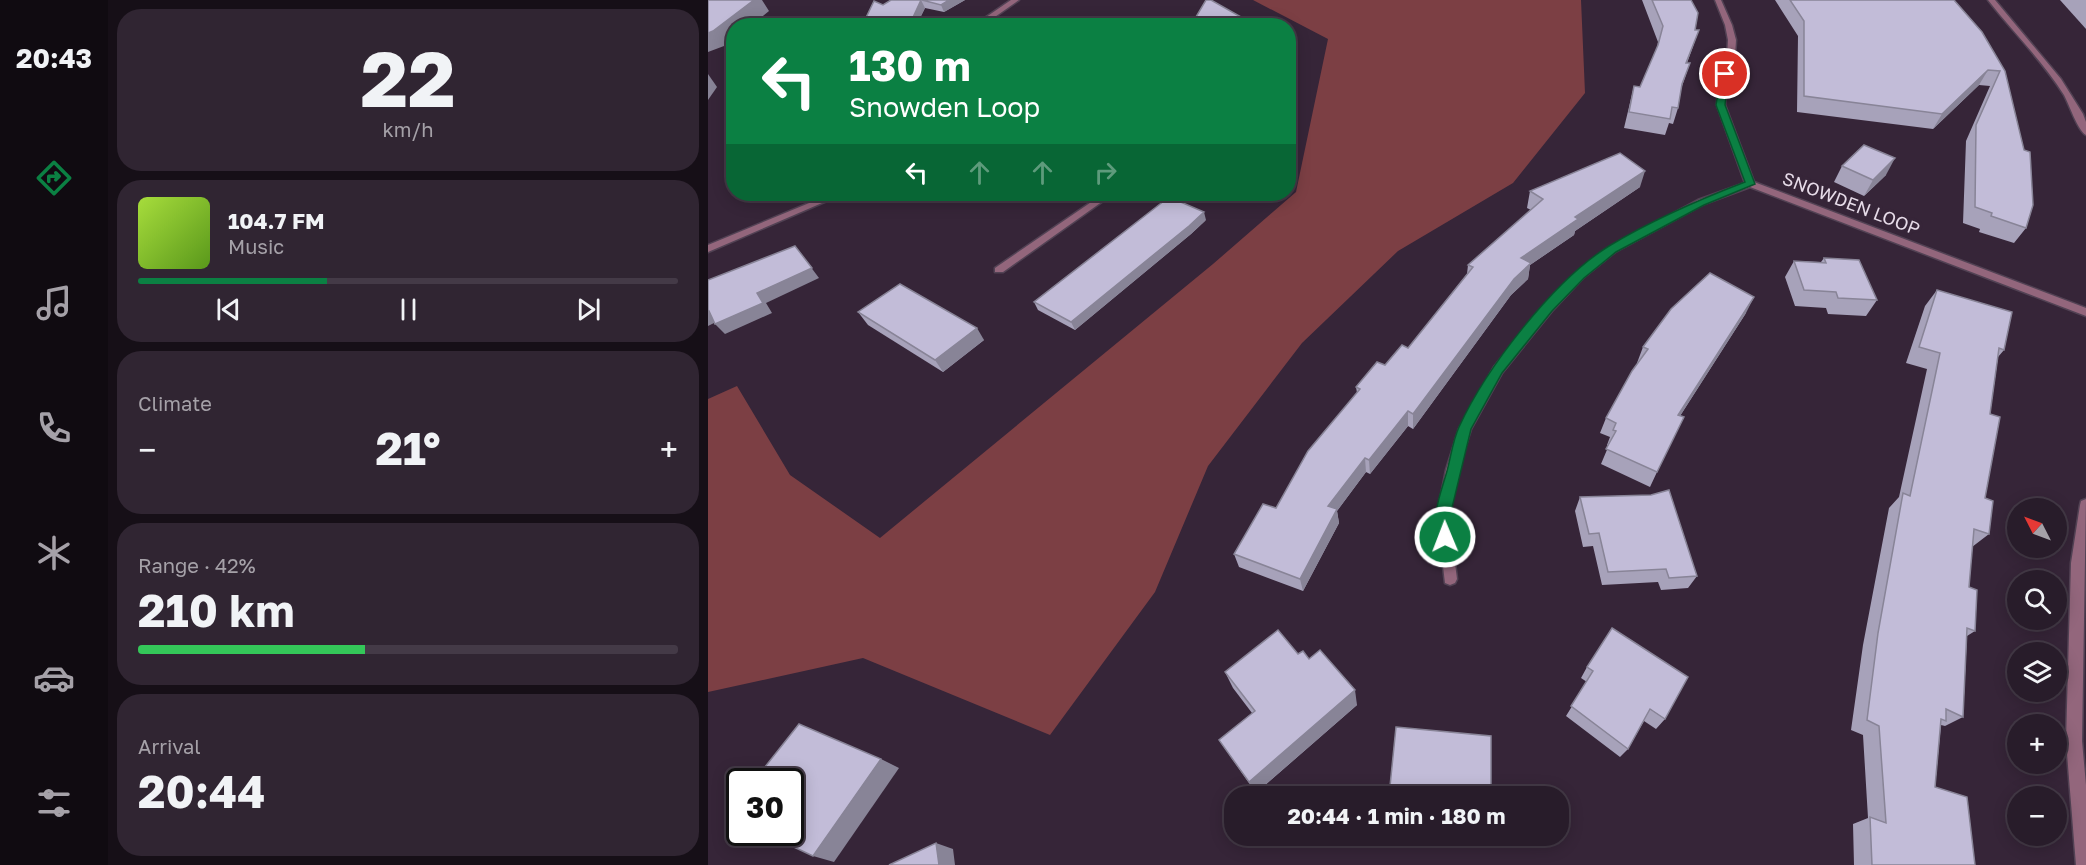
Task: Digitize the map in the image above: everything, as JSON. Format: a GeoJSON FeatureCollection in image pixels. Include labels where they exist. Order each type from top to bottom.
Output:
{"type":"FeatureCollection","features":[{"type":"Feature","properties":{"kind":"street"},"geometry":{"type":"LineString","coordinates":[[988,18],[1016,0]]}},
{"type":"Feature","properties":{"kind":"street","name":"SNOWDEN LOOP"},"geometry":{"type":"LineString","coordinates":[[1718,0],[1728,24],[1732,42],[1720,96],[1721,105],[1750,184],[2086,312]]}},
{"type":"Feature","properties":{"kind":"street"},"geometry":{"type":"LineString","coordinates":[[1991,0],[2056,80],[2082,119],[2086,132]]}},
{"type":"Feature","properties":{"kind":"street"},"geometry":{"type":"LineString","coordinates":[[1450,579],[1443,516],[1452,470],[1465,429],[1498,370],[1556,300],[1580,275],[1612,250],[1701,202],[1750,184]]}},
{"type":"Feature","properties":{"kind":"street"},"geometry":{"type":"LineString","coordinates":[[708,249],[821,201]]}},
{"type":"Feature","properties":{"kind":"street"},"geometry":{"type":"LineString","coordinates":[[999,270],[1098,201]]}},
{"type":"Feature","properties":{"kind":"street"},"geometry":{"type":"LineString","coordinates":[[2085,865],[2074,741],[2078,563],[2086,505]]}},
{"type":"Feature","properties":{"kind":"shaded area"},"geometry":{"type":"Polygon","coordinates":[[[1253,0],[1581,0],[1585,93],[1513,183],[1398,251],[1302,343],[1208,466],[1155,592],[1050,735],[863,658],[708,692],[708,399],[737,386],[790,475],[880,538],[1213,264],[1286,201],[1296,201],[1328,39],[1296,22],[1296,18],[1288,18],[1253,0]]]}},
{"type":"Feature","properties":{"kind":"building"},"geometry":{"type":"Polygon","coordinates":[[[708,0],[754,0],[730,18],[726,18],[726,21],[708,33],[708,0]]]}},
{"type":"Feature","properties":{"kind":"building"},"geometry":{"type":"Polygon","coordinates":[[[891,0],[921,0],[913,18],[866,18],[874,1],[883,5],[891,0]]]}},
{"type":"Feature","properties":{"kind":"building"},"geometry":{"type":"Polygon","coordinates":[[[922,0],[949,0],[941,5],[922,0]]]}},
{"type":"Feature","properties":{"kind":"building"},"geometry":{"type":"Polygon","coordinates":[[[1206,0],[1211,0],[1243,18],[1194,18],[1206,0]]]}},
{"type":"Feature","properties":{"kind":"building"},"geometry":{"type":"Polygon","coordinates":[[[1652,0],[1691,0],[1698,13],[1695,30],[1699,30],[1686,63],[1690,63],[1682,84],[1678,108],[1672,107],[1670,119],[1629,112],[1634,86],[1640,87],[1658,45],[1663,26],[1652,0]]]}},
{"type":"Feature","properties":{"kind":"building"},"geometry":{"type":"Polygon","coordinates":[[[1790,0],[1954,0],[1982,32],[2005,71],[2024,150],[2030,152],[2033,205],[2026,228],[1991,216],[1992,213],[1975,207],[1976,125],[2000,71],[1988,70],[1942,114],[1804,96],[1804,21],[1790,0]]]}},
{"type":"Feature","properties":{"kind":"building"},"geometry":{"type":"Polygon","coordinates":[[[1864,145],[1895,158],[1873,180],[1842,166],[1864,145]]]}},
{"type":"Feature","properties":{"kind":"building"},"geometry":{"type":"Polygon","coordinates":[[[1620,153],[1645,171],[1575,217],[1578,219],[1521,258],[1531,263],[1514,279],[1413,414],[1408,411],[1369,460],[1365,458],[1328,506],[1337,509],[1300,579],[1234,554],[1263,504],[1276,508],[1308,451],[1360,389],[1356,387],[1377,362],[1385,365],[1402,345],[1408,348],[1473,267],[1468,265],[1543,199],[1530,191],[1620,153]]]}},
{"type":"Feature","properties":{"kind":"building"},"geometry":{"type":"Polygon","coordinates":[[[1164,201],[1178,201],[1204,212],[1071,322],[1034,302],[1164,201]]]}},
{"type":"Feature","properties":{"kind":"building"},"geometry":{"type":"Polygon","coordinates":[[[795,246],[812,268],[757,293],[763,303],[715,324],[708,312],[708,280],[795,246]]]}},
{"type":"Feature","properties":{"kind":"building"},"geometry":{"type":"Polygon","coordinates":[[[1824,258],[1859,260],[1877,300],[1838,298],[1836,292],[1804,290],[1794,261],[1826,263],[1824,258]]]}},
{"type":"Feature","properties":{"kind":"building"},"geometry":{"type":"Polygon","coordinates":[[[1710,273],[1754,297],[1678,415],[1684,417],[1657,472],[1606,449],[1616,431],[1613,430],[1616,423],[1606,418],[1632,371],[1648,349],[1643,347],[1671,309],[1710,273]]]}},
{"type":"Feature","properties":{"kind":"building"},"geometry":{"type":"Polygon","coordinates":[[[900,284],[977,328],[935,360],[858,312],[900,284]]]}},
{"type":"Feature","properties":{"kind":"building"},"geometry":{"type":"Polygon","coordinates":[[[1937,290],[2012,312],[2004,350],[1999,348],[1990,414],[2000,417],[1985,498],[1993,501],[1989,534],[1974,529],[1969,587],[1977,590],[1975,631],[1967,628],[1963,717],[1946,709],[1946,721],[1941,719],[1935,787],[1967,797],[1975,865],[1872,865],[1870,817],[1886,823],[1879,726],[1867,720],[1878,633],[1903,493],[1910,496],[1940,353],[1919,347],[1937,290]]]}},
{"type":"Feature","properties":{"kind":"building"},"geometry":{"type":"Polygon","coordinates":[[[1669,490],[1697,576],[1669,578],[1666,569],[1608,572],[1599,533],[1589,534],[1580,497],[1651,495],[1669,490]]]}},
{"type":"Feature","properties":{"kind":"building"},"geometry":{"type":"Polygon","coordinates":[[[1612,628],[1688,677],[1665,719],[1650,709],[1628,749],[1571,706],[1593,671],[1587,667],[1612,628]]]}},
{"type":"Feature","properties":{"kind":"building"},"geometry":{"type":"Polygon","coordinates":[[[1278,630],[1298,654],[1303,651],[1309,659],[1320,650],[1355,690],[1249,782],[1219,740],[1255,711],[1225,672],[1278,630]]]}},
{"type":"Feature","properties":{"kind":"building"},"geometry":{"type":"Polygon","coordinates":[[[799,724],[881,759],[813,856],[792,846],[804,846],[804,768],[764,768],[799,724]]]}},
{"type":"Feature","properties":{"kind":"building"},"geometry":{"type":"Polygon","coordinates":[[[1396,727],[1491,736],[1491,786],[1390,786],[1396,727]]]}},
{"type":"Feature","properties":{"kind":"building"},"geometry":{"type":"Polygon","coordinates":[[[936,843],[939,865],[889,865],[936,843]]]}},
{"type":"Feature","properties":{"kind":"route"},"geometry":{"type":"LineString","coordinates":[[1445,537],[1443,516],[1452,470],[1465,429],[1498,370],[1548,308],[1580,275],[1612,250],[1656,224],[1701,202],[1750,184],[1743,159],[1721,105],[1720,96],[1725,74]]}}]}
